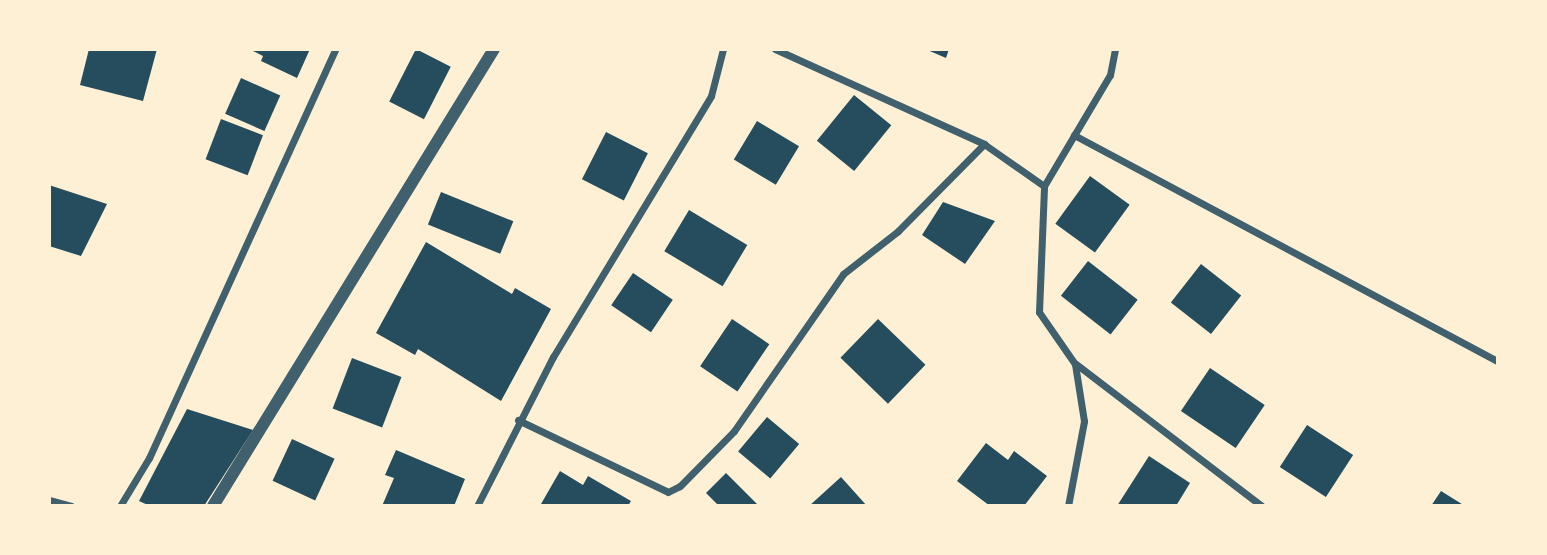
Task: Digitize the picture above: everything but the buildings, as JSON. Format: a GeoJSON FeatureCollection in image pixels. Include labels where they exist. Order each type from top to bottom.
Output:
{"type":"FeatureCollection","features":[{"type":"Feature","properties":{"kind":"street"},"geometry":{"type":"LineString","coordinates":[[120,506],[149,458],[335,49]]}},
{"type":"Feature","properties":{"kind":"street"},"geometry":{"type":"LineString","coordinates":[[213,506],[494,49]]}},
{"type":"Feature","properties":{"kind":"street"},"geometry":{"type":"LineString","coordinates":[[477,506],[518,420],[711,96],[723,49]]}},
{"type":"Feature","properties":{"kind":"street"},"geometry":{"type":"LineString","coordinates":[[775,49],[984,144],[1044,186]]}},
{"type":"Feature","properties":{"kind":"street"},"geometry":{"type":"LineString","coordinates":[[1115,49],[1110,75],[1044,186],[1039,312],[1075,364],[1262,506]]}},
{"type":"Feature","properties":{"kind":"street"},"geometry":{"type":"LineString","coordinates":[[1074,135],[1498,361]]}},
{"type":"Feature","properties":{"kind":"street"},"geometry":{"type":"LineString","coordinates":[[518,420],[667,492],[680,486],[734,431],[843,274],[898,231],[984,144]]}},
{"type":"Feature","properties":{"kind":"street"},"geometry":{"type":"LineString","coordinates":[[1068,506],[1084,421],[1075,364]]}},
{"type":"Feature","properties":{"kind":"street"},"geometry":{"type":"LineString","coordinates":[[49,500],[71,506]]}}]}
